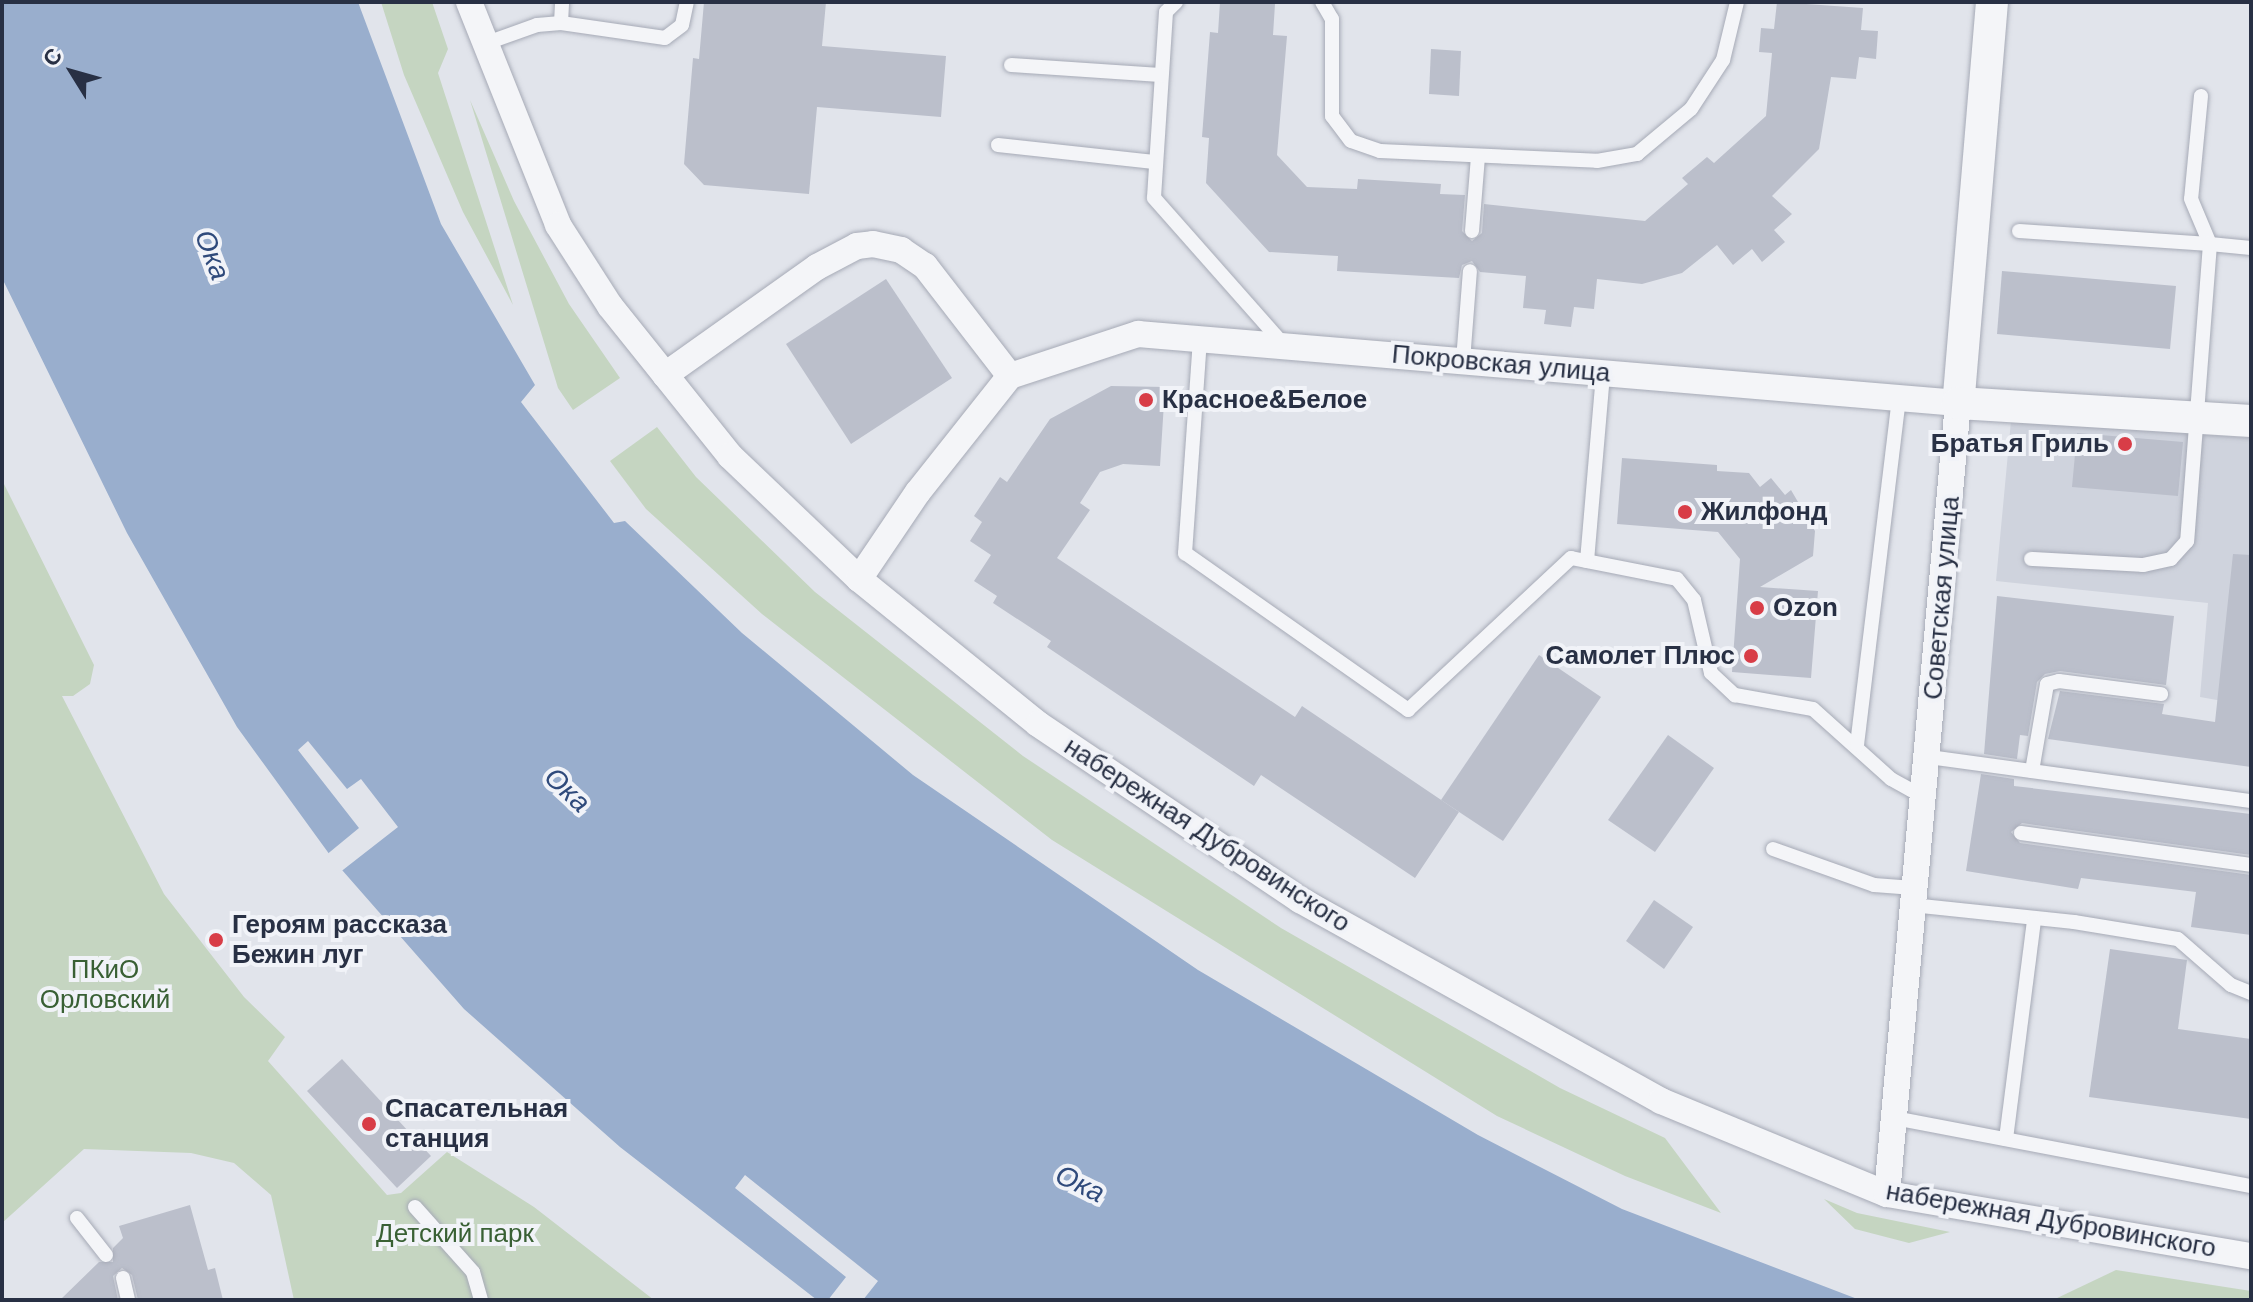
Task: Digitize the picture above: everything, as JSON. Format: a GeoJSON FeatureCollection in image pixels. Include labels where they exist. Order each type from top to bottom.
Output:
{"type":"FeatureCollection","features":[{"type":"Feature","properties":{"kind":"street","name":"набережная Дубровинского"},"geometry":{"type":"LineString","coordinates":[[469,2],[558,225],[610,306],[730,456],[859,579],[1038,724],[1300,900],[1661,1101],[1887,1194],[2251,1256]]}},
{"type":"Feature","properties":{"kind":"street","name":"Советская улица"},"geometry":{"type":"LineString","coordinates":[[1887,1194],[1913,896],[1929,757],[1992,2]]}},
{"type":"Feature","properties":{"kind":"street"},"geometry":{"type":"LineString","coordinates":[[665,375],[817,267],[857,246],[873,244],[901,250],[925,266],[1010,376],[918,492],[859,579]]}},
{"type":"Feature","properties":{"kind":"street","name":"Покровская улица"},"geometry":{"type":"LineString","coordinates":[[1010,376],[1138,334],[1958,403],[2251,421]]}},
{"type":"Feature","properties":{"kind":"lane"},"geometry":{"type":"LineString","coordinates":[[561,23],[562,2]]}},
{"type":"Feature","properties":{"kind":"lane"},"geometry":{"type":"LineString","coordinates":[[484,44],[537,25],[561,23],[665,38],[682,25],[687,2]]}},
{"type":"Feature","properties":{"kind":"lane"},"geometry":{"type":"LineString","coordinates":[[1176,2],[1166,12],[1154,198],[1284,346]]}},
{"type":"Feature","properties":{"kind":"lane"},"geometry":{"type":"LineString","coordinates":[[1322,2],[1332,19],[1332,116],[1351,141],[1380,151],[1597,161],[1637,154],[1691,109],[1723,60],[1737,2]]}},
{"type":"Feature","properties":{"kind":"lane"},"geometry":{"type":"LineString","coordinates":[[1011,65],[1161,75]]}},
{"type":"Feature","properties":{"kind":"lane"},"geometry":{"type":"LineString","coordinates":[[2031,559],[2143,565],[2171,559],[2187,541],[2200,418],[2210,244],[2191,199],[2201,96]]}},
{"type":"Feature","properties":{"kind":"lane"},"geometry":{"type":"LineString","coordinates":[[998,145],[1154,162]]}},
{"type":"Feature","properties":{"kind":"lane"},"geometry":{"type":"LineString","coordinates":[[1472,231],[1478,156]]}},
{"type":"Feature","properties":{"kind":"lane"},"geometry":{"type":"LineString","coordinates":[[2019,231],[2251,248]]}},
{"type":"Feature","properties":{"kind":"lane"},"geometry":{"type":"LineString","coordinates":[[1463,361],[1470,271]]}},
{"type":"Feature","properties":{"kind":"lane"},"geometry":{"type":"LineString","coordinates":[[1200,339],[1185,553],[1408,710],[1571,558],[1677,579],[1694,600],[1711,673],[1735,695],[1813,709],[1857,745],[1891,779],[1924,797]]}},
{"type":"Feature","properties":{"kind":"lane"},"geometry":{"type":"LineString","coordinates":[[1587,561],[1603,373]]}},
{"type":"Feature","properties":{"kind":"lane"},"geometry":{"type":"LineString","coordinates":[[1857,745],[1899,398]]}},
{"type":"Feature","properties":{"kind":"lane"},"geometry":{"type":"LineString","coordinates":[[2032,771],[2047,684],[2161,694]]}},
{"type":"Feature","properties":{"kind":"lane"},"geometry":{"type":"LineString","coordinates":[[1929,757],[2251,801]]}},
{"type":"Feature","properties":{"kind":"lane"},"geometry":{"type":"LineString","coordinates":[[2021,833],[2251,865]]}},
{"type":"Feature","properties":{"kind":"lane"},"geometry":{"type":"LineString","coordinates":[[1773,849],[1913,896],[2034,921],[2074,922],[2178,939],[2231,985],[2251,993]]}},
{"type":"Feature","properties":{"kind":"lane"},"geometry":{"type":"LineString","coordinates":[[2006,1139],[2034,921]]}},
{"type":"Feature","properties":{"kind":"lane"},"geometry":{"type":"LineString","coordinates":[[1894,1118],[2251,1186]]}},
{"type":"Feature","properties":{"kind":"lane"},"geometry":{"type":"LineString","coordinates":[[415,1207],[473,1272],[481,1300]]}},
{"type":"Feature","properties":{"kind":"lane"},"geometry":{"type":"LineString","coordinates":[[77,1218],[106,1255]]}},
{"type":"Feature","properties":{"kind":"lane"},"geometry":{"type":"LineString","coordinates":[[123,1278],[128,1300]]}},
{"type":"Feature","properties":{"kind":"shaded area"},"geometry":{"type":"Polygon","coordinates":[[[2011,421],[2251,438],[2251,706],[2200,697],[2208,603],[1996,581],[2011,421]]]}},
{"type":"Feature","properties":{"kind":"green space"},"geometry":{"type":"Polygon","coordinates":[[[381,2],[432,2],[448,49],[438,73],[513,305],[463,212],[404,75],[381,2]]]}},
{"type":"Feature","properties":{"kind":"green space"},"geometry":{"type":"Polygon","coordinates":[[[470,100],[514,201],[569,304],[620,378],[573,410],[558,388],[470,100]]]}},
{"type":"Feature","properties":{"kind":"green space"},"geometry":{"type":"Polygon","coordinates":[[[657,427],[696,477],[815,592],[1023,756],[1281,928],[1560,1088],[1665,1138],[1721,1213],[1625,1176],[1497,1116],[1052,840],[762,614],[646,509],[610,461],[657,427]]]}},
{"type":"Feature","properties":{"kind":"green space"},"geometry":{"type":"Polygon","coordinates":[[[2,480],[94,665],[90,684],[73,696],[62,696],[164,894],[244,997],[285,1037],[268,1061],[387,1195],[401,1193],[447,1152],[534,1207],[654,1300],[294,1300],[271,1195],[234,1163],[191,1153],[84,1149],[2,1223],[2,480]]]}},
{"type":"Feature","properties":{"kind":"green space"},"geometry":{"type":"Polygon","coordinates":[[[1824,1199],[1857,1213],[1950,1232],[1909,1243],[1855,1229],[1824,1199]]]}},
{"type":"Feature","properties":{"kind":"green space"},"geometry":{"type":"Polygon","coordinates":[[[2116,1270],[2251,1291],[2251,1300],[2053,1300],[2116,1270]]]}},
{"type":"Feature","properties":{"kind":"water","name":"Ока"},"geometry":{"type":"Polygon","coordinates":[[[2,2],[358,2],[441,224],[535,385],[521,402],[614,523],[625,521],[742,633],[913,775],[1198,970],[1478,1135],[1622,1209],[1860,1300],[817,1300],[620,1147],[464,1009],[335,862],[237,727],[127,533],[2,278],[2,2]]]}},
{"type":"Feature","properties":{"kind":"pier"},"geometry":{"type":"Polygon","coordinates":[[[308,741],[347,789],[361,779],[398,827],[339,873],[325,856],[359,828],[298,750],[308,741]]]}},
{"type":"Feature","properties":{"kind":"pier"},"geometry":{"type":"Polygon","coordinates":[[[745,1175],[878,1281],[863,1300],[828,1300],[846,1277],[735,1188],[745,1175]]]}},
{"type":"Feature","properties":{"kind":"building"},"geometry":{"type":"Polygon","coordinates":[[[704,2],[826,2],[822,46],[946,56],[941,117],[817,107],[809,194],[704,185],[684,164],[693,58],[699,59],[704,2]]]}},
{"type":"Feature","properties":{"kind":"building"},"geometry":{"type":"Polygon","coordinates":[[[1220,2],[1275,4],[1273,35],[1287,36],[1277,155],[1307,187],[1357,189],[1358,179],[1441,184],[1440,194],[1465,195],[1462,231],[1472,241],[1482,233],[1484,204],[1645,221],[1688,184],[1682,178],[1707,157],[1714,163],[1766,116],[1772,53],[1759,52],[1761,28],[1774,29],[1777,2],[1863,8],[1861,30],[1878,31],[1876,59],[1859,57],[1856,79],[1831,77],[1819,149],[1772,196],[1792,214],[1774,230],[1785,242],[1762,262],[1752,249],[1733,265],[1717,245],[1682,273],[1642,284],[1597,279],[1594,309],[1574,307],[1571,327],[1544,324],[1546,310],[1523,308],[1526,276],[1480,272],[1472,261],[1462,265],[1459,278],[1337,271],[1338,256],[1269,252],[1206,183],[1209,138],[1202,137],[1210,32],[1218,33],[1220,2]]]}},
{"type":"Feature","properties":{"kind":"building"},"geometry":{"type":"Polygon","coordinates":[[[1431,49],[1461,51],[1459,96],[1429,94],[1431,49]]]}},
{"type":"Feature","properties":{"kind":"building"},"geometry":{"type":"Polygon","coordinates":[[[2002,271],[2176,286],[2170,349],[1997,334],[2002,271]]]}},
{"type":"Feature","properties":{"kind":"building"},"geometry":{"type":"Polygon","coordinates":[[[886,279],[952,378],[851,444],[786,344],[886,279]]]}},
{"type":"Feature","properties":{"kind":"building"},"geometry":{"type":"Polygon","coordinates":[[[1111,386],[1165,387],[1160,466],[1123,464],[1100,472],[1080,503],[1090,510],[1057,558],[1295,717],[1302,706],[1459,812],[1415,878],[1261,775],[1254,786],[1047,647],[1051,641],[993,603],[997,596],[974,581],[991,555],[970,541],[982,522],[974,516],[1000,477],[1007,482],[1050,419],[1111,386]]]}},
{"type":"Feature","properties":{"kind":"building"},"geometry":{"type":"Polygon","coordinates":[[[2077,433],[2183,442],[2178,496],[2072,487],[2077,433]]]}},
{"type":"Feature","properties":{"kind":"building"},"geometry":{"type":"Polygon","coordinates":[[[1622,458],[1717,465],[1717,471],[1749,473],[1760,487],[1771,478],[1785,495],[1791,490],[1815,531],[1813,556],[1760,587],[1818,591],[1811,678],[1732,672],[1740,559],[1718,532],[1617,524],[1622,458]]]}},
{"type":"Feature","properties":{"kind":"building"},"geometry":{"type":"Polygon","coordinates":[[[2233,554],[2251,555],[2251,767],[2048,739],[2060,691],[2164,704],[2162,714],[2215,722],[2233,554]]]}},
{"type":"Feature","properties":{"kind":"building"},"geometry":{"type":"Polygon","coordinates":[[[1997,596],[2174,616],[2166,685],[2060,671],[2045,674],[2037,682],[2028,736],[2020,735],[2017,759],[1984,754],[1997,596]]]}},
{"type":"Feature","properties":{"kind":"building"},"geometry":{"type":"Polygon","coordinates":[[[1539,655],[1601,697],[1503,841],[1441,800],[1539,655]]]}},
{"type":"Feature","properties":{"kind":"building"},"geometry":{"type":"Polygon","coordinates":[[[1668,735],[1714,768],[1655,852],[1608,820],[1668,735]]]}},
{"type":"Feature","properties":{"kind":"building"},"geometry":{"type":"Polygon","coordinates":[[[1981,774],[2014,779],[2014,786],[2251,814],[2251,855],[2022,823],[2011,832],[2020,843],[2251,875],[2251,935],[2191,927],[2196,892],[2081,878],[2078,889],[1966,871],[1981,774]]]}},
{"type":"Feature","properties":{"kind":"building"},"geometry":{"type":"Polygon","coordinates":[[[1654,900],[1693,927],[1664,969],[1626,941],[1654,900]]]}},
{"type":"Feature","properties":{"kind":"building"},"geometry":{"type":"Polygon","coordinates":[[[2110,949],[2187,960],[2178,1029],[2251,1039],[2251,1119],[2089,1097],[2110,949]]]}},
{"type":"Feature","properties":{"kind":"building","name":"Спасательная станция"},"geometry":{"type":"Polygon","coordinates":[[[342,1059],[431,1156],[397,1188],[307,1091],[342,1059]]]}},
{"type":"Feature","properties":{"kind":"building"},"geometry":{"type":"Polygon","coordinates":[[[190,1205],[208,1270],[215,1268],[223,1300],[138,1300],[132,1275],[122,1268],[113,1276],[118,1300],[60,1300],[99,1262],[113,1262],[113,1248],[123,1238],[119,1226],[190,1205]]]}},
{"type":"Feature","properties":{"kind":"place","name":"Красное&Белое"},"geometry":{"type":"Point","coordinates":[1146,400]}},
{"type":"Feature","properties":{"kind":"place","name":"Братья Гриль"},"geometry":{"type":"Point","coordinates":[2125,444]}},
{"type":"Feature","properties":{"kind":"place","name":"Жилфонд"},"geometry":{"type":"Point","coordinates":[1685,512]}},
{"type":"Feature","properties":{"kind":"place","name":"Ozon"},"geometry":{"type":"Point","coordinates":[1757,608]}},
{"type":"Feature","properties":{"kind":"place","name":"Самолет Плюс"},"geometry":{"type":"Point","coordinates":[1751,656]}},
{"type":"Feature","properties":{"kind":"place","name":"Героям рассказа Бежин луг"},"geometry":{"type":"Point","coordinates":[216,940]}},
{"type":"Feature","properties":{"kind":"place","name":"Спасательная станция"},"geometry":{"type":"Point","coordinates":[369,1124]}},
{"type":"Feature","properties":{"kind":"park label","name":"ПКиО Орловский"},"geometry":{"type":"Point","coordinates":[105,985]}},
{"type":"Feature","properties":{"kind":"park label","name":"Детский парк"},"geometry":{"type":"Point","coordinates":[455,1234]}}]}
